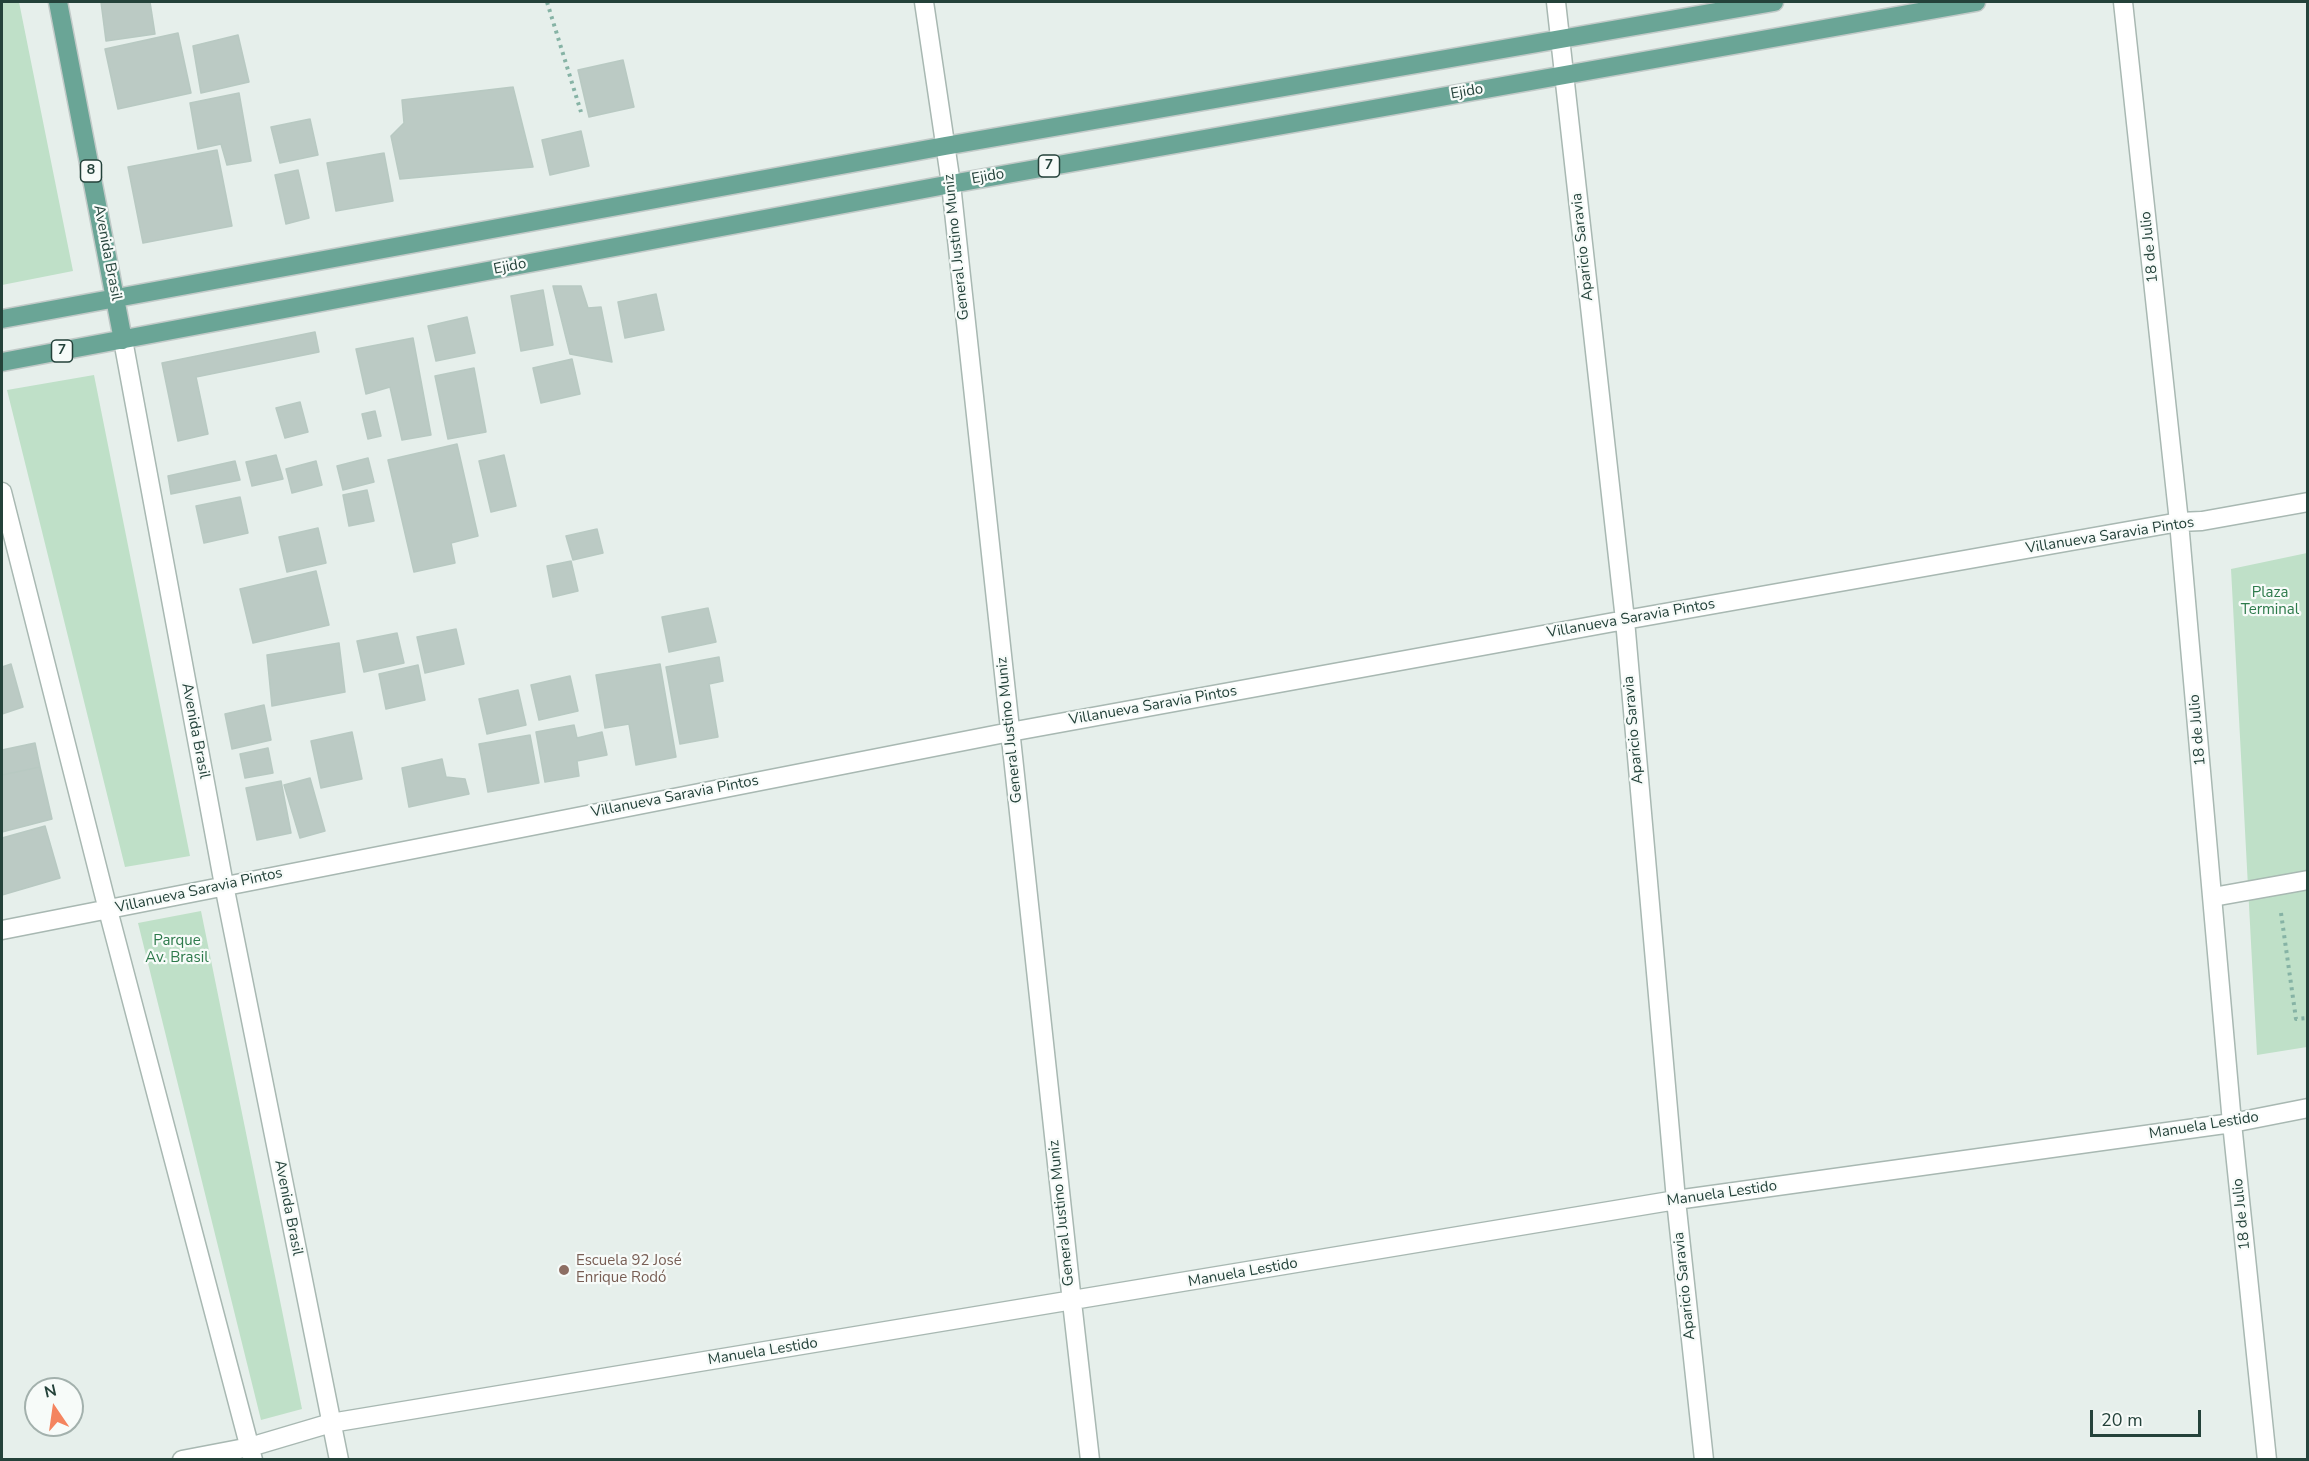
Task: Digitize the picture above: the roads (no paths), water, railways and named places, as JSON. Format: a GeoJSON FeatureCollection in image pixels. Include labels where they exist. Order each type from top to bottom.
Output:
{"type":"FeatureCollection","features":[{"type":"Feature","properties":{"kind":"main road","name":"Avenida Brasil"},"geometry":{"type":"LineString","coordinates":[[58,2],[123,340]]}},
{"type":"Feature","properties":{"kind":"main road"},"geometry":{"type":"LineString","coordinates":[[2,319],[945,146],[1774,2]]}},
{"type":"Feature","properties":{"kind":"main road","name":"Ejido"},"geometry":{"type":"LineString","coordinates":[[2,362],[951,184],[1976,2]]}},
{"type":"Feature","properties":{"kind":"street","name":"General Justino Muniz"},"geometry":{"type":"LineString","coordinates":[[924,2],[951,184],[1090,1460]]}},
{"type":"Feature","properties":{"kind":"street","name":"Aparicio Saravia"},"geometry":{"type":"LineString","coordinates":[[1556,2],[1625,620],[1676,1200],[1704,1460]]}},
{"type":"Feature","properties":{"kind":"street","name":"18 de Julio"},"geometry":{"type":"LineString","coordinates":[[2123,2],[2179,522],[2232,1123],[2267,1460]]}},
{"type":"Feature","properties":{"kind":"street","name":"Avenida Brasil"},"geometry":{"type":"LineString","coordinates":[[123,340],[224,885],[339,1460]]}},
{"type":"Feature","properties":{"kind":"street"},"geometry":{"type":"LineString","coordinates":[[2,492],[108,910],[251,1453]]}},
{"type":"Feature","properties":{"kind":"street","name":"Villanueva Saravia Pintos"},"geometry":{"type":"LineString","coordinates":[[2,930],[1010,732],[1625,620],[2179,522],[2202,521],[2307,502]]}},
{"type":"Feature","properties":{"kind":"street"},"geometry":{"type":"LineString","coordinates":[[2213,897],[2307,880]]}},
{"type":"Feature","properties":{"kind":"street","name":"Manuela Lestido"},"geometry":{"type":"LineString","coordinates":[[182,1460],[251,1453],[332,1423],[1676,1200],[2232,1123],[2307,1108]]}},
{"type":"Feature","properties":{"kind":"place","name":"Escuela 92 José Enrique Rodó"},"geometry":{"type":"Point","coordinates":[564,1270]}},
{"type":"Feature","properties":{"kind":"park label","name":"Plaza Terminal"},"geometry":{"type":"Point","coordinates":[2270,602]}},
{"type":"Feature","properties":{"kind":"park label","name":"Parque Av. Brasil"},"geometry":{"type":"Point","coordinates":[177,950]}}]}
